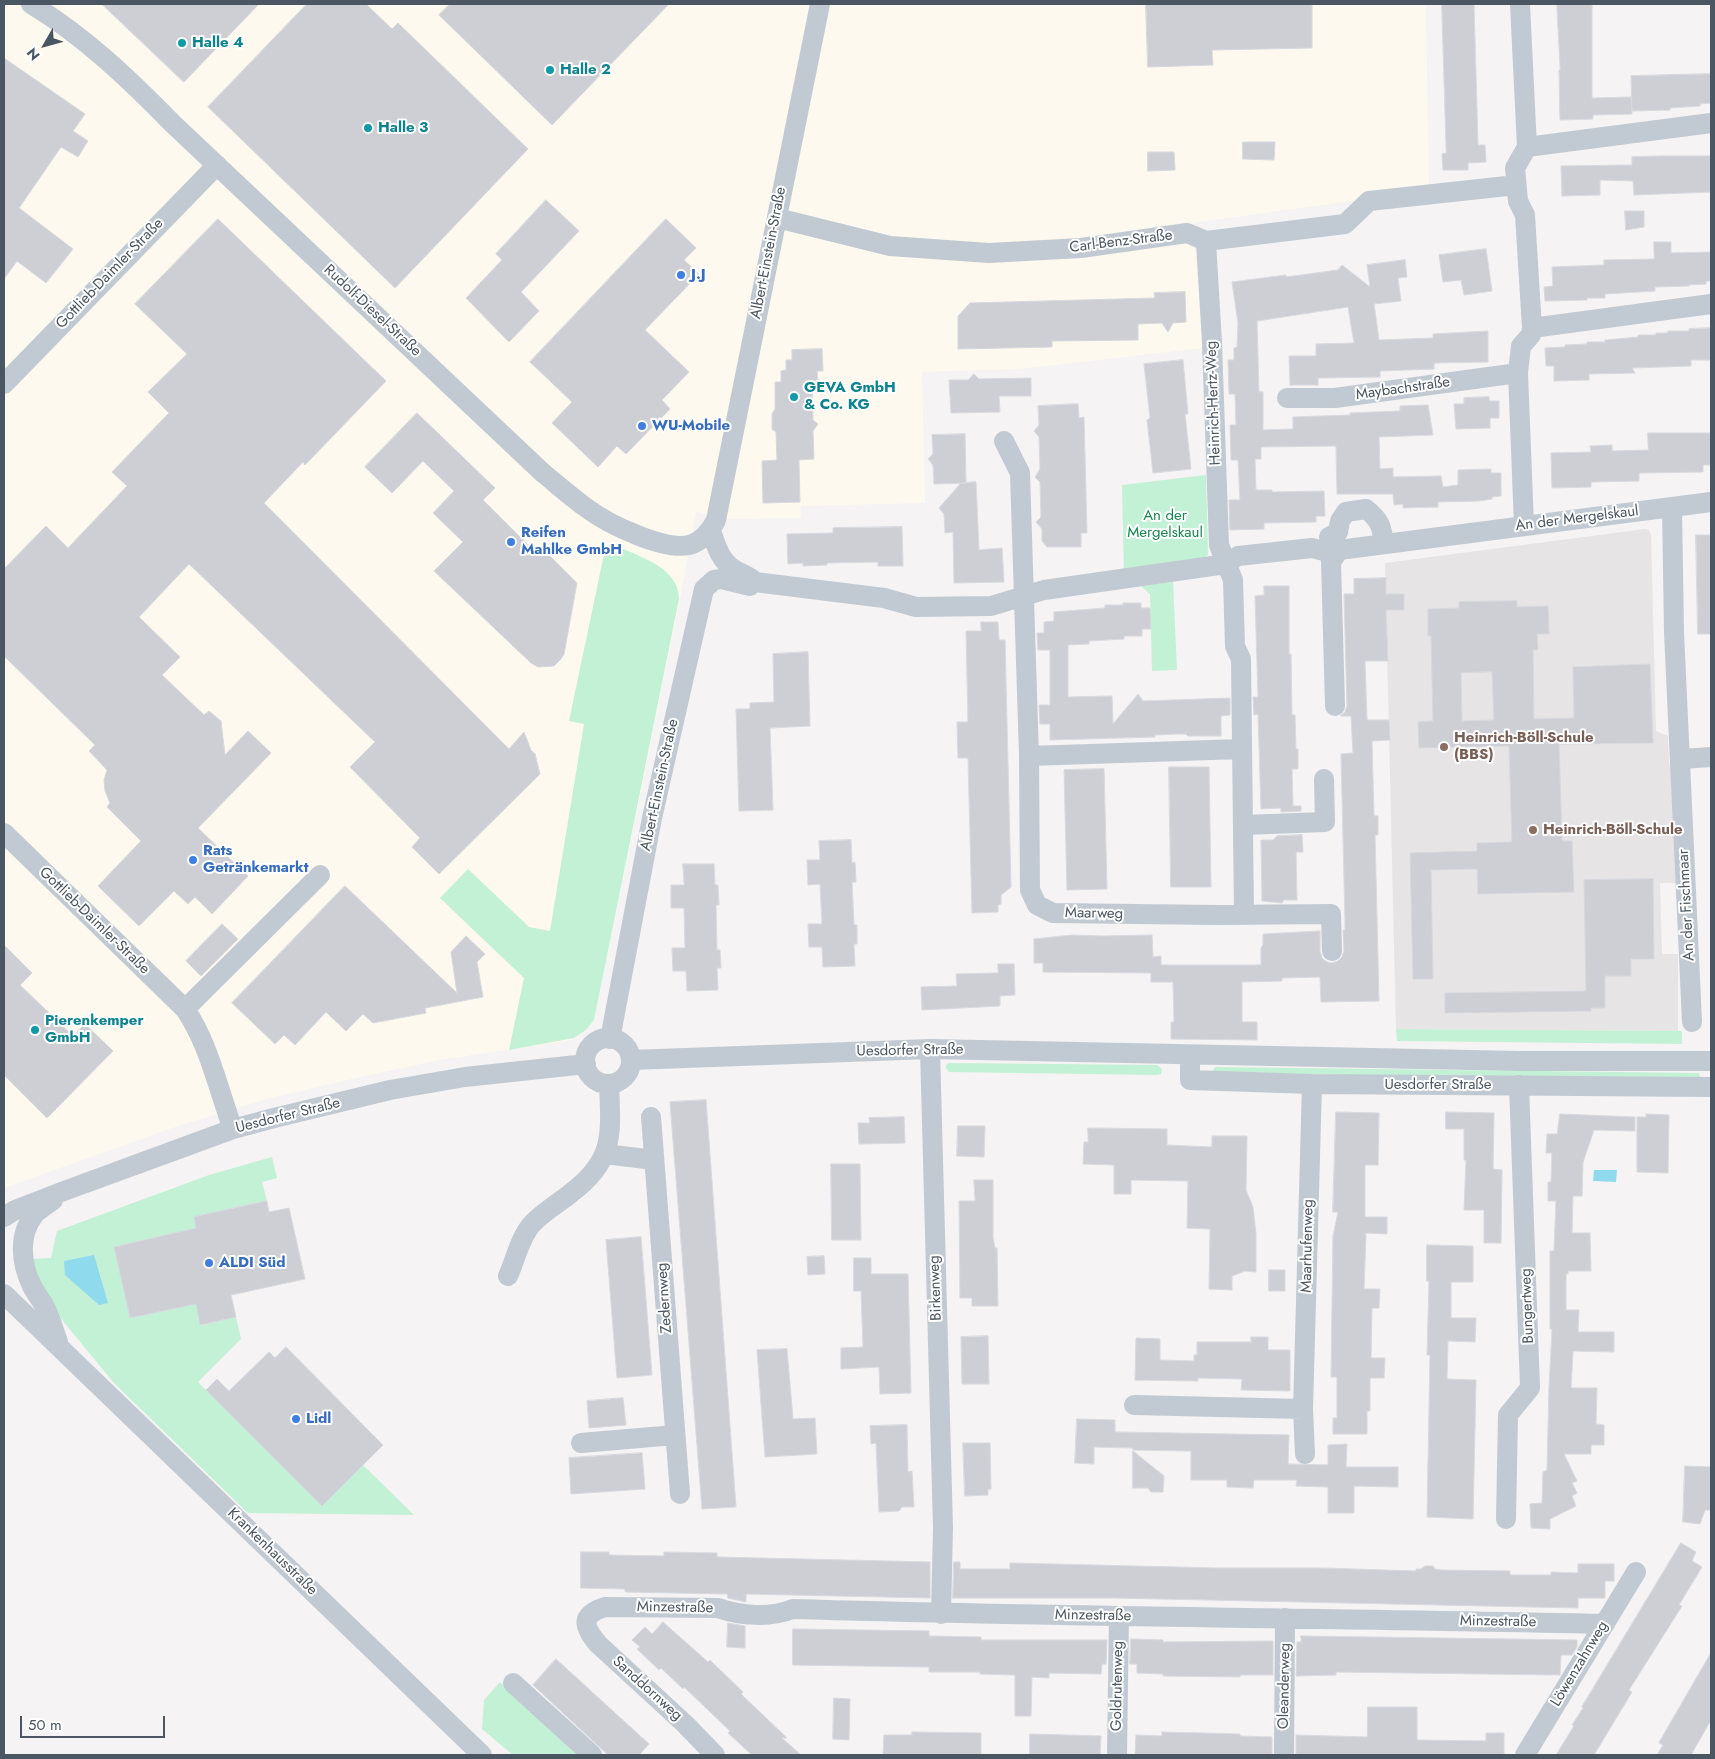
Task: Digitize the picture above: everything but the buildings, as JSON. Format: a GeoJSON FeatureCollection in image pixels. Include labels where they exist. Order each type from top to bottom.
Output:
{"type":"FeatureCollection","features":[{"type":"Feature","properties":{"kind":"street","name":"Rudolf-Diesel-Straße"},"geometry":{"type":"LineString","coordinates":[[31,4],[50,15],[117,68],[543,473],[589,510],[612,524],[673,546],[689,545],[711,531]]}},
{"type":"Feature","properties":{"kind":"street","name":"Albert-Einstein-Straße"},"geometry":{"type":"LineString","coordinates":[[711,531],[716,520],[720,502],[820,4]]}},
{"type":"Feature","properties":{"kind":"street"},"geometry":{"type":"LineString","coordinates":[[1520,4],[1527,147],[1515,168],[1518,201],[1525,215],[1532,328],[1531,335],[1521,346],[1518,373],[1524,526]]}},
{"type":"Feature","properties":{"kind":"street"},"geometry":{"type":"LineString","coordinates":[[1527,147],[1711,123]]}},
{"type":"Feature","properties":{"kind":"street","name":"Gottlieb-Daimler-Straße"},"geometry":{"type":"LineString","coordinates":[[4,384],[217,165]]}},
{"type":"Feature","properties":{"kind":"street","name":"Carl-Benz-Straße"},"geometry":{"type":"LineString","coordinates":[[777,218],[890,246],[989,253],[1081,248],[1187,233],[1206,241],[1345,224],[1369,201],[1516,185]]}},
{"type":"Feature","properties":{"kind":"street","name":"Heinrich-Hertz-Weg"},"geometry":{"type":"LineString","coordinates":[[1206,241],[1212,343],[1219,545],[1226,564]]}},
{"type":"Feature","properties":{"kind":"street"},"geometry":{"type":"LineString","coordinates":[[1532,328],[1711,304]]}},
{"type":"Feature","properties":{"kind":"street","name":"Maybachstraße"},"geometry":{"type":"LineString","coordinates":[[1287,398],[1335,398],[1518,373]]}},
{"type":"Feature","properties":{"kind":"street"},"geometry":{"type":"LineString","coordinates":[[1004,441],[1020,473],[1024,596]]}},
{"type":"Feature","properties":{"kind":"street","name":"An der Mergelskaul"},"geometry":{"type":"LineString","coordinates":[[711,531],[716,546],[727,564],[738,572],[750,576],[755,582],[884,598],[916,608],[991,606],[1044,590],[1226,564],[1238,556],[1312,548],[1331,550],[1384,544],[1711,502]]}},
{"type":"Feature","properties":{"kind":"street","name":"An der Fischmaar"},"geometry":{"type":"LineString","coordinates":[[1672,507],[1674,632],[1692,1022]]}},
{"type":"Feature","properties":{"kind":"street"},"geometry":{"type":"LineString","coordinates":[[1335,706],[1331,550],[1329,538],[1338,532],[1340,521],[1346,512],[1366,509],[1376,516],[1382,530],[1384,544]]}},
{"type":"Feature","properties":{"kind":"street"},"geometry":{"type":"LineString","coordinates":[[1226,564],[1232,580],[1235,646],[1241,659],[1244,915]]}},
{"type":"Feature","properties":{"kind":"street","name":"Albert-Einstein-Straße"},"geometry":{"type":"LineString","coordinates":[[610,1039],[652,818],[704,589],[714,580],[720,579],[751,587],[755,582]]}},
{"type":"Feature","properties":{"kind":"street","name":"Maarweg"},"geometry":{"type":"LineString","coordinates":[[1024,596],[1029,756],[1030,890],[1037,905],[1053,913],[1331,914],[1332,951]]}},
{"type":"Feature","properties":{"kind":"street"},"geometry":{"type":"LineString","coordinates":[[1029,756],[1242,750]]}},
{"type":"Feature","properties":{"kind":"street"},"geometry":{"type":"LineString","coordinates":[[1681,759],[1711,757]]}},
{"type":"Feature","properties":{"kind":"street"},"geometry":{"type":"LineString","coordinates":[[1243,825],[1325,822],[1324,779]]}},
{"type":"Feature","properties":{"kind":"street","name":"Gottlieb-Daimler-Straße"},"geometry":{"type":"LineString","coordinates":[[4,833],[185,1009],[201,1038],[233,1129]]}},
{"type":"Feature","properties":{"kind":"street"},"geometry":{"type":"LineString","coordinates":[[185,1009],[320,875]]}},
{"type":"Feature","properties":{"kind":"street"},"geometry":{"type":"LineString","coordinates":[[602,1039],[610,1039],[616,1040],[627,1048],[631,1060],[625,1077],[609,1084],[596,1080],[588,1070],[586,1056],[589,1049],[595,1043],[602,1039]]}},
{"type":"Feature","properties":{"kind":"street","name":"Uesdorfer Straße"},"geometry":{"type":"LineString","coordinates":[[631,1060],[930,1049],[1519,1061],[1711,1061]]}},
{"type":"Feature","properties":{"kind":"street","name":"Birkenweg"},"geometry":{"type":"LineString","coordinates":[[930,1049],[943,1528],[941,1614]]}},
{"type":"Feature","properties":{"kind":"street","name":"Uesdorfer Straße"},"geometry":{"type":"LineString","coordinates":[[1190,1055],[1190,1080],[1312,1084],[1711,1087]]}},
{"type":"Feature","properties":{"kind":"street","name":"Uesdorfer Straße"},"geometry":{"type":"LineString","coordinates":[[4,1216],[64,1191],[233,1129],[390,1090],[465,1077],[586,1064]]}},
{"type":"Feature","properties":{"kind":"street"},"geometry":{"type":"LineString","coordinates":[[508,1276],[517,1251],[531,1225],[586,1182],[599,1167],[605,1154],[611,1123],[609,1084]]}},
{"type":"Feature","properties":{"kind":"street","name":"Maarhufenweg"},"geometry":{"type":"LineString","coordinates":[[1305,1454],[1304,1408],[1312,1084]]}},
{"type":"Feature","properties":{"kind":"street","name":"Bungertweg"},"geometry":{"type":"LineString","coordinates":[[1506,1519],[1508,1415],[1530,1388],[1520,1085]]}},
{"type":"Feature","properties":{"kind":"street","name":"Zedernweg"},"geometry":{"type":"LineString","coordinates":[[651,1117],[680,1494]]}},
{"type":"Feature","properties":{"kind":"street"},"geometry":{"type":"LineString","coordinates":[[605,1154],[654,1160]]}},
{"type":"Feature","properties":{"kind":"street","name":"Krankenhausstraße"},"geometry":{"type":"LineString","coordinates":[[61,1349],[46,1309],[31,1285],[25,1270],[23,1248],[24,1235],[34,1215],[64,1191]]}},
{"type":"Feature","properties":{"kind":"street","name":"Krankenhausstraße"},"geometry":{"type":"LineString","coordinates":[[4,1294],[482,1755]]}},
{"type":"Feature","properties":{"kind":"street"},"geometry":{"type":"LineString","coordinates":[[1134,1405],[1304,1408]]}},
{"type":"Feature","properties":{"kind":"street"},"geometry":{"type":"LineString","coordinates":[[581,1443],[675,1435]]}},
{"type":"Feature","properties":{"kind":"street","name":"Löwenzahnweg"},"geometry":{"type":"LineString","coordinates":[[1525,1755],[1636,1572]]}},
{"type":"Feature","properties":{"kind":"street","name":"Minzestraße"},"geometry":{"type":"LineString","coordinates":[[587,1619],[595,1610],[606,1607],[718,1608],[732,1613],[779,1614],[793,1609],[941,1614],[1605,1624]]}},
{"type":"Feature","properties":{"kind":"street","name":"Goldrutenweg"},"geometry":{"type":"LineString","coordinates":[[1117,1755],[1119,1616]]}},
{"type":"Feature","properties":{"kind":"street","name":"Oleanderweg"},"geometry":{"type":"LineString","coordinates":[[1284,1755],[1285,1618]]}},
{"type":"Feature","properties":{"kind":"street","name":"Sanddornweg"},"geometry":{"type":"LineString","coordinates":[[587,1619],[587,1628],[598,1644],[716,1755]]}},
{"type":"Feature","properties":{"kind":"street"},"geometry":{"type":"LineString","coordinates":[[513,1683],[592,1755]]}},
{"type":"Feature","properties":{"kind":"shaded area"},"geometry":{"type":"Polygon","coordinates":[[[4,4],[1426,4],[1429,190],[1193,223],[1203,348],[1020,369],[922,372],[925,503],[801,506],[801,518],[731,519],[696,512],[679,605],[594,1020],[580,1036],[567,1041],[440,1060],[267,1099],[181,1125],[4,1188],[4,4]]]}},
{"type":"Feature","properties":{"kind":"shaded area","name":"Heinrich-Böll-Schule"},"geometry":{"type":"Polygon","coordinates":[[[1649,530],[1651,535],[1656,731],[1668,736],[1669,763],[1673,777],[1676,883],[1660,883],[1662,954],[1678,954],[1678,1031],[1396,1029],[1385,563],[1649,530]]]}},
{"type":"Feature","properties":{"kind":"green space","name":"An der Mergelskaul"},"geometry":{"type":"Polygon","coordinates":[[[1206,475],[1208,555],[1195,565],[1124,573],[1122,485],[1206,475]]]}},
{"type":"Feature","properties":{"kind":"green space"},"geometry":{"type":"Polygon","coordinates":[[[615,545],[656,564],[665,571],[677,588],[679,599],[594,1020],[586,1030],[574,1038],[509,1050],[524,978],[440,898],[468,869],[529,927],[550,931],[584,724],[569,721],[603,559],[607,549],[615,545]]]}},
{"type":"Feature","properties":{"kind":"green space"},"geometry":{"type":"Polygon","coordinates":[[[1173,582],[1177,670],[1152,671],[1150,594],[1141,586],[1173,582]]]}},
{"type":"Feature","properties":{"kind":"green space"},"geometry":{"type":"Polygon","coordinates":[[[1396,1029],[1682,1031],[1682,1044],[1397,1041],[1396,1029]]]}},
{"type":"Feature","properties":{"kind":"green space"},"geometry":{"type":"Polygon","coordinates":[[[949,1063],[1157,1065],[1162,1070],[1161,1074],[1157,1075],[949,1072],[946,1065],[949,1063]]]}},
{"type":"Feature","properties":{"kind":"green space"},"geometry":{"type":"Polygon","coordinates":[[[1215,1067],[1699,1073],[1700,1077],[1711,1077],[1711,1083],[1212,1072],[1215,1067]]]}},
{"type":"Feature","properties":{"kind":"green space"},"geometry":{"type":"Polygon","coordinates":[[[272,1157],[277,1178],[262,1182],[267,1201],[194,1217],[196,1228],[114,1247],[130,1318],[196,1304],[201,1325],[236,1317],[241,1339],[198,1382],[206,1390],[363,1465],[414,1515],[248,1513],[114,1383],[44,1298],[31,1259],[51,1258],[57,1231],[209,1175],[272,1157]]]}},
{"type":"Feature","properties":{"kind":"green space"},"geometry":{"type":"Polygon","coordinates":[[[500,1682],[577,1755],[513,1755],[482,1729],[484,1700],[500,1682]]]}},
{"type":"Feature","properties":{"kind":"water"},"geometry":{"type":"Polygon","coordinates":[[[1594,1170],[1617,1170],[1616,1182],[1593,1181],[1594,1170]]]}},
{"type":"Feature","properties":{"kind":"water"},"geometry":{"type":"Polygon","coordinates":[[[94,1255],[108,1303],[99,1305],[65,1275],[64,1261],[94,1255]]]}},
{"type":"Feature","properties":{"kind":"place","name":"Halle 4"},"geometry":{"type":"Point","coordinates":[182,43]}},
{"type":"Feature","properties":{"kind":"place","name":"Halle 2"},"geometry":{"type":"Point","coordinates":[550,70]}},
{"type":"Feature","properties":{"kind":"place","name":"Halle 3"},"geometry":{"type":"Point","coordinates":[368,128]}},
{"type":"Feature","properties":{"kind":"place","name":"J.J"},"geometry":{"type":"Point","coordinates":[681,275]}},
{"type":"Feature","properties":{"kind":"place","name":"GEVA GmbH & Co. KG"},"geometry":{"type":"Point","coordinates":[794,397]}},
{"type":"Feature","properties":{"kind":"place","name":"WU-Mobile"},"geometry":{"type":"Point","coordinates":[642,426]}},
{"type":"Feature","properties":{"kind":"place","name":"Reifen Mahlke GmbH"},"geometry":{"type":"Point","coordinates":[511,542]}},
{"type":"Feature","properties":{"kind":"place","name":"Heinrich-Böll-Schule (BBS)"},"geometry":{"type":"Point","coordinates":[1444,747]}},
{"type":"Feature","properties":{"kind":"place","name":"Heinrich-Böll-Schule"},"geometry":{"type":"Point","coordinates":[1533,830]}},
{"type":"Feature","properties":{"kind":"place","name":"Rats Getränkemarkt"},"geometry":{"type":"Point","coordinates":[193,860]}},
{"type":"Feature","properties":{"kind":"place","name":"Pierenkemper GmbH"},"geometry":{"type":"Point","coordinates":[35,1030]}},
{"type":"Feature","properties":{"kind":"place","name":"ALDI Süd"},"geometry":{"type":"Point","coordinates":[209,1263]}},
{"type":"Feature","properties":{"kind":"place","name":"Lidl"},"geometry":{"type":"Point","coordinates":[296,1419]}}]}
